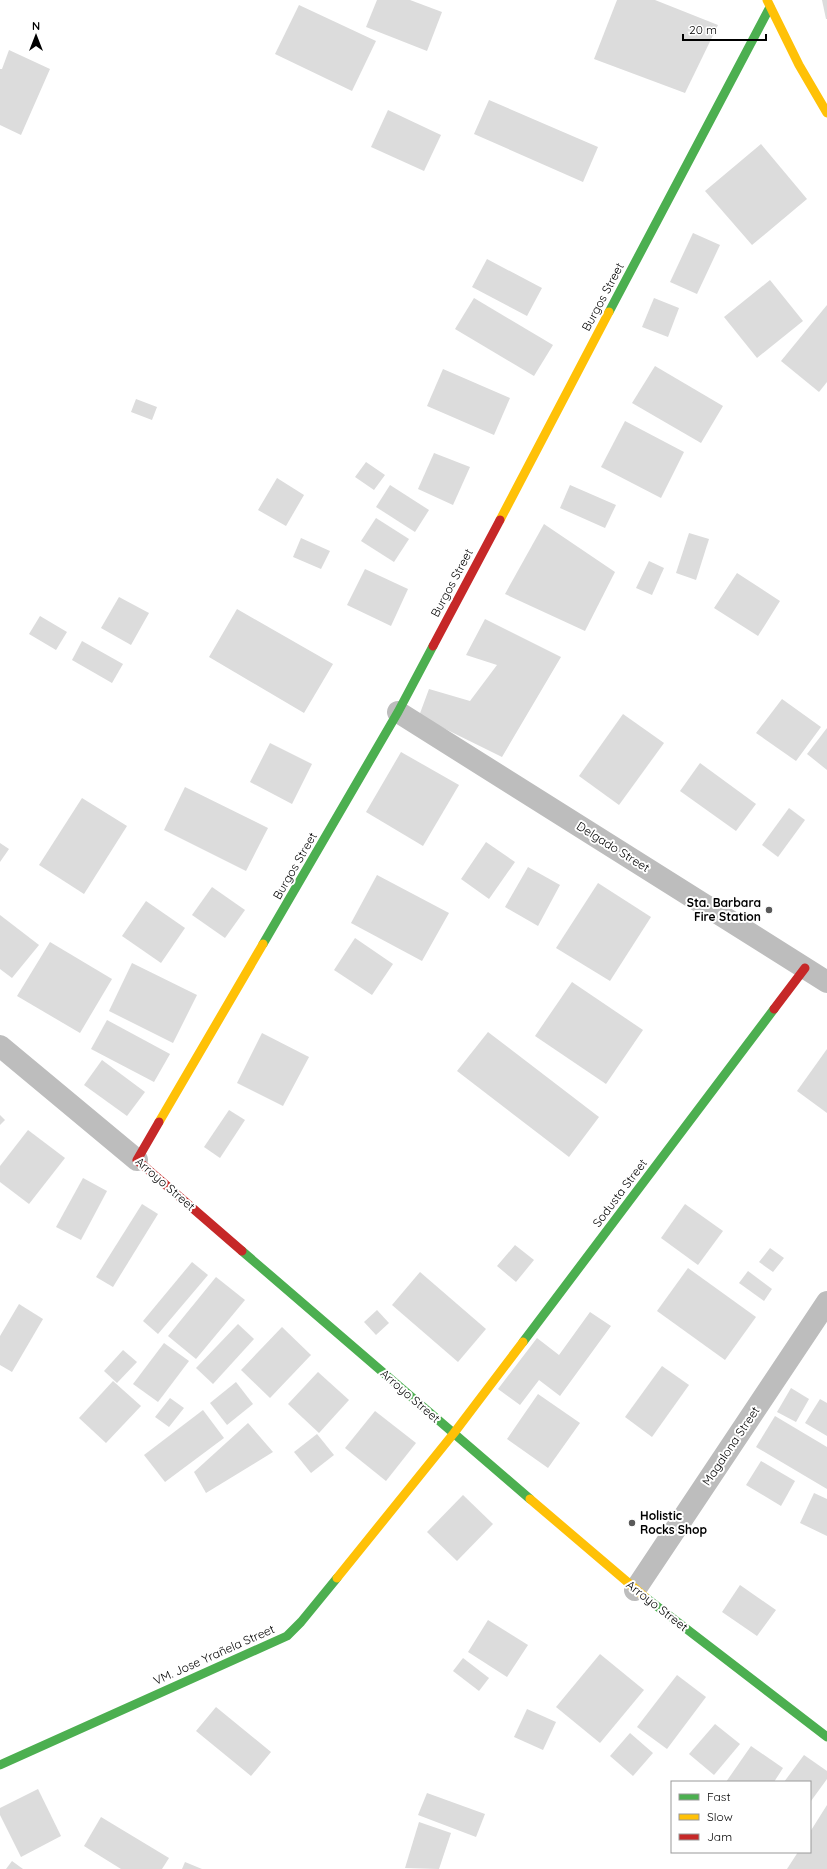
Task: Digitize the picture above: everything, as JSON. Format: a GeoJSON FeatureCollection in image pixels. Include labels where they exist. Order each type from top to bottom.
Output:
{"type":"FeatureCollection","features":[{"type":"Feature","properties":{"kind":"street"},"geometry":{"type":"LineString","coordinates":[[769,3],[799,66],[827,113]]}},
{"type":"Feature","properties":{"kind":"street","name":"Burgos Street"},"geometry":{"type":"LineString","coordinates":[[137,1160],[398,712],[769,3]]}},
{"type":"Feature","properties":{"kind":"street","name":"Delgado Street"},"geometry":{"type":"LineString","coordinates":[[398,712],[827,982]]}},
{"type":"Feature","properties":{"kind":"street","name":"Sodusta Street"},"geometry":{"type":"LineString","coordinates":[[454,1433],[805,968]]}},
{"type":"Feature","properties":{"kind":"street","name":"Arroyo Street"},"geometry":{"type":"LineString","coordinates":[[0,1046],[137,1160],[635,1590],[827,1737]]}},
{"type":"Feature","properties":{"kind":"street","name":"Magalona Street"},"geometry":{"type":"LineString","coordinates":[[635,1590],[827,1302]]}},
{"type":"Feature","properties":{"kind":"street","name":"VM. Jose Yrañela Street"},"geometry":{"type":"LineString","coordinates":[[0,1765],[287,1636],[301,1622],[454,1433]]}},
{"type":"Feature","properties":{"kind":"building"},"geometry":{"type":"Polygon","coordinates":[[[377,0],[410,0],[442,12],[427,51],[366,27],[377,0]]]}},
{"type":"Feature","properties":{"kind":"building"},"geometry":{"type":"Polygon","coordinates":[[[617,0],[655,0],[718,25],[685,93],[594,59],[617,0]]]}},
{"type":"Feature","properties":{"kind":"building"},"geometry":{"type":"Polygon","coordinates":[[[822,0],[827,0],[827,19],[826,19],[822,0]]]}},
{"type":"Feature","properties":{"kind":"building"},"geometry":{"type":"Polygon","coordinates":[[[299,5],[376,41],[352,91],[275,54],[299,5]]]}},
{"type":"Feature","properties":{"kind":"building"},"geometry":{"type":"Polygon","coordinates":[[[9,50],[50,69],[21,135],[0,125],[0,69],[2,69],[9,50]]]}},
{"type":"Feature","properties":{"kind":"building"},"geometry":{"type":"Polygon","coordinates":[[[489,100],[598,147],[583,182],[474,134],[489,100]]]}},
{"type":"Feature","properties":{"kind":"building"},"geometry":{"type":"Polygon","coordinates":[[[388,110],[441,135],[424,171],[371,147],[388,110]]]}},
{"type":"Feature","properties":{"kind":"building"},"geometry":{"type":"Polygon","coordinates":[[[761,144],[807,199],[752,245],[705,191],[761,144]]]}},
{"type":"Feature","properties":{"kind":"building"},"geometry":{"type":"Polygon","coordinates":[[[693,233],[720,245],[697,294],[670,282],[693,233]]]}},
{"type":"Feature","properties":{"kind":"building"},"geometry":{"type":"Polygon","coordinates":[[[487,259],[542,288],[527,316],[472,287],[487,259]]]}},
{"type":"Feature","properties":{"kind":"building"},"geometry":{"type":"Polygon","coordinates":[[[770,280],[803,321],[757,358],[724,317],[770,280]]]}},
{"type":"Feature","properties":{"kind":"building"},"geometry":{"type":"Polygon","coordinates":[[[474,298],[553,345],[534,376],[455,329],[474,298]]]}},
{"type":"Feature","properties":{"kind":"building"},"geometry":{"type":"Polygon","coordinates":[[[654,298],[679,308],[668,337],[642,327],[654,298]]]}},
{"type":"Feature","properties":{"kind":"building"},"geometry":{"type":"Polygon","coordinates":[[[827,305],[827,382],[819,392],[781,361],[827,305]]]}},
{"type":"Feature","properties":{"kind":"building"},"geometry":{"type":"Polygon","coordinates":[[[655,366],[723,406],[701,443],[632,403],[655,366]]]}},
{"type":"Feature","properties":{"kind":"building"},"geometry":{"type":"Polygon","coordinates":[[[443,369],[510,398],[494,435],[427,406],[443,369]]]}},
{"type":"Feature","properties":{"kind":"building"},"geometry":{"type":"Polygon","coordinates":[[[136,399],[157,407],[152,420],[131,412],[136,399]]]}},
{"type":"Feature","properties":{"kind":"building"},"geometry":{"type":"Polygon","coordinates":[[[625,421],[684,452],[661,498],[601,467],[625,421]]]}},
{"type":"Feature","properties":{"kind":"building"},"geometry":{"type":"Polygon","coordinates":[[[434,453],[470,467],[453,505],[418,489],[434,453]]]}},
{"type":"Feature","properties":{"kind":"building"},"geometry":{"type":"Polygon","coordinates":[[[366,462],[385,475],[374,490],[355,477],[366,462]]]}},
{"type":"Feature","properties":{"kind":"building"},"geometry":{"type":"Polygon","coordinates":[[[277,478],[304,495],[286,526],[258,510],[277,478]]]}},
{"type":"Feature","properties":{"kind":"building"},"geometry":{"type":"Polygon","coordinates":[[[390,485],[429,510],[415,532],[376,507],[390,485]]]}},
{"type":"Feature","properties":{"kind":"building"},"geometry":{"type":"Polygon","coordinates":[[[570,485],[616,505],[605,528],[560,508],[570,485]]]}},
{"type":"Feature","properties":{"kind":"building"},"geometry":{"type":"Polygon","coordinates":[[[376,518],[409,539],[394,562],[361,541],[376,518]]]}},
{"type":"Feature","properties":{"kind":"building"},"geometry":{"type":"Polygon","coordinates":[[[544,524],[615,572],[585,631],[505,594],[544,524]]]}},
{"type":"Feature","properties":{"kind":"building"},"geometry":{"type":"Polygon","coordinates":[[[689,533],[709,539],[696,580],[676,573],[689,533]]]}},
{"type":"Feature","properties":{"kind":"building"},"geometry":{"type":"Polygon","coordinates":[[[301,538],[330,551],[321,569],[293,557],[301,538]]]}},
{"type":"Feature","properties":{"kind":"building"},"geometry":{"type":"Polygon","coordinates":[[[649,561],[664,568],[652,595],[636,588],[649,561]]]}},
{"type":"Feature","properties":{"kind":"building"},"geometry":{"type":"Polygon","coordinates":[[[365,569],[408,589],[391,626],[347,605],[365,569]]]}},
{"type":"Feature","properties":{"kind":"building"},"geometry":{"type":"Polygon","coordinates":[[[737,573],[780,601],[758,636],[714,608],[737,573]]]}},
{"type":"Feature","properties":{"kind":"building"},"geometry":{"type":"Polygon","coordinates":[[[119,597],[149,613],[131,645],[101,628],[119,597]]]}},
{"type":"Feature","properties":{"kind":"building"},"geometry":{"type":"Polygon","coordinates":[[[237,609],[333,664],[304,713],[209,657],[237,609]]]}},
{"type":"Feature","properties":{"kind":"building"},"geometry":{"type":"Polygon","coordinates":[[[40,616],[67,632],[56,650],[29,634],[40,616]]]}},
{"type":"Feature","properties":{"kind":"building"},"geometry":{"type":"Polygon","coordinates":[[[485,619],[561,657],[502,757],[419,716],[429,689],[470,701],[497,665],[466,655],[485,619]]]}},
{"type":"Feature","properties":{"kind":"building"},"geometry":{"type":"Polygon","coordinates":[[[82,641],[123,664],[112,683],[72,660],[82,641]]]}},
{"type":"Feature","properties":{"kind":"building"},"geometry":{"type":"Polygon","coordinates":[[[782,699],[821,727],[796,761],[756,733],[782,699]]]}},
{"type":"Feature","properties":{"kind":"building"},"geometry":{"type":"Polygon","coordinates":[[[623,714],[664,743],[619,805],[579,776],[623,714]]]}},
{"type":"Feature","properties":{"kind":"building"},"geometry":{"type":"Polygon","coordinates":[[[827,728],[827,770],[807,754],[827,728]]]}},
{"type":"Feature","properties":{"kind":"building"},"geometry":{"type":"Polygon","coordinates":[[[270,743],[312,764],[292,804],[250,782],[270,743]]]}},
{"type":"Feature","properties":{"kind":"building"},"geometry":{"type":"Polygon","coordinates":[[[401,752],[459,785],[423,846],[366,812],[401,752]]]}},
{"type":"Feature","properties":{"kind":"building"},"geometry":{"type":"Polygon","coordinates":[[[700,763],[756,804],[736,831],[680,791],[700,763]]]}},
{"type":"Feature","properties":{"kind":"building"},"geometry":{"type":"Polygon","coordinates":[[[185,787],[268,828],[246,871],[164,830],[185,787]]]}},
{"type":"Feature","properties":{"kind":"building"},"geometry":{"type":"Polygon","coordinates":[[[82,798],[127,826],[84,894],[39,865],[82,798]]]}},
{"type":"Feature","properties":{"kind":"building"},"geometry":{"type":"Polygon","coordinates":[[[789,808],[805,820],[778,857],[762,845],[789,808]]]}},
{"type":"Feature","properties":{"kind":"building"},"geometry":{"type":"Polygon","coordinates":[[[486,842],[515,862],[489,899],[461,879],[486,842]]]}},
{"type":"Feature","properties":{"kind":"building"},"geometry":{"type":"Polygon","coordinates":[[[0,843],[9,849],[0,862],[0,843]]]}},
{"type":"Feature","properties":{"kind":"building"},"geometry":{"type":"Polygon","coordinates":[[[528,867],[560,885],[538,926],[505,907],[528,867]]]}},
{"type":"Feature","properties":{"kind":"building"},"geometry":{"type":"Polygon","coordinates":[[[377,875],[449,913],[422,961],[351,923],[377,875]]]}},
{"type":"Feature","properties":{"kind":"building"},"geometry":{"type":"Polygon","coordinates":[[[598,883],[651,917],[610,981],[556,948],[598,883]]]}},
{"type":"Feature","properties":{"kind":"building"},"geometry":{"type":"Polygon","coordinates":[[[212,887],[245,910],[225,938],[192,915],[212,887]]]}},
{"type":"Feature","properties":{"kind":"building"},"geometry":{"type":"Polygon","coordinates":[[[146,901],[185,928],[161,963],[122,936],[146,901]]]}},
{"type":"Feature","properties":{"kind":"building"},"geometry":{"type":"Polygon","coordinates":[[[0,915],[39,945],[12,978],[0,969],[0,915]]]}},
{"type":"Feature","properties":{"kind":"building"},"geometry":{"type":"Polygon","coordinates":[[[355,938],[393,964],[372,995],[334,970],[355,938]]]}},
{"type":"Feature","properties":{"kind":"building"},"geometry":{"type":"Polygon","coordinates":[[[50,942],[112,979],[80,1033],[17,996],[50,942]]]}},
{"type":"Feature","properties":{"kind":"building"},"geometry":{"type":"Polygon","coordinates":[[[132,963],[197,995],[173,1043],[109,1011],[132,963]]]}},
{"type":"Feature","properties":{"kind":"building"},"geometry":{"type":"Polygon","coordinates":[[[572,982],[643,1030],[606,1084],[535,1036],[572,982]]]}},
{"type":"Feature","properties":{"kind":"building"},"geometry":{"type":"Polygon","coordinates":[[[107,1020],[170,1054],[154,1082],[91,1049],[107,1020]]]}},
{"type":"Feature","properties":{"kind":"building"},"geometry":{"type":"Polygon","coordinates":[[[488,1032],[599,1117],[569,1157],[457,1071],[488,1032]]]}},
{"type":"Feature","properties":{"kind":"building"},"geometry":{"type":"Polygon","coordinates":[[[262,1033],[309,1057],[283,1106],[237,1083],[262,1033]]]}},
{"type":"Feature","properties":{"kind":"building"},"geometry":{"type":"Polygon","coordinates":[[[827,1049],[827,1113],[797,1091],[827,1049]]]}},
{"type":"Feature","properties":{"kind":"building"},"geometry":{"type":"Polygon","coordinates":[[[102,1060],[145,1092],[127,1116],[84,1085],[102,1060]]]}},
{"type":"Feature","properties":{"kind":"building"},"geometry":{"type":"Polygon","coordinates":[[[229,1110],[245,1120],[220,1158],[204,1147],[229,1110]]]}},
{"type":"Feature","properties":{"kind":"building"},"geometry":{"type":"Polygon","coordinates":[[[0,1115],[5,1120],[0,1125],[0,1115]]]}},
{"type":"Feature","properties":{"kind":"building"},"geometry":{"type":"Polygon","coordinates":[[[28,1130],[65,1158],[29,1204],[0,1182],[0,1166],[28,1130]]]}},
{"type":"Feature","properties":{"kind":"building"},"geometry":{"type":"Polygon","coordinates":[[[83,1178],[107,1191],[81,1240],[56,1227],[83,1178]]]}},
{"type":"Feature","properties":{"kind":"building"},"geometry":{"type":"Polygon","coordinates":[[[142,1204],[158,1214],[113,1287],[96,1277],[142,1204]]]}},
{"type":"Feature","properties":{"kind":"building"},"geometry":{"type":"Polygon","coordinates":[[[685,1204],[723,1231],[698,1265],[661,1238],[685,1204]]]}},
{"type":"Feature","properties":{"kind":"building"},"geometry":{"type":"Polygon","coordinates":[[[515,1245],[534,1260],[516,1282],[497,1266],[515,1245]]]}},
{"type":"Feature","properties":{"kind":"building"},"geometry":{"type":"Polygon","coordinates":[[[770,1248],[784,1258],[773,1272],[759,1262],[770,1248]]]}},
{"type":"Feature","properties":{"kind":"building"},"geometry":{"type":"Polygon","coordinates":[[[192,1262],[208,1275],[158,1334],[143,1321],[192,1262]]]}},
{"type":"Feature","properties":{"kind":"building"},"geometry":{"type":"Polygon","coordinates":[[[688,1268],[756,1317],[725,1360],[657,1311],[688,1268]]]}},
{"type":"Feature","properties":{"kind":"building"},"geometry":{"type":"Polygon","coordinates":[[[748,1271],[772,1289],[764,1301],[739,1283],[748,1271]]]}},
{"type":"Feature","properties":{"kind":"building"},"geometry":{"type":"Polygon","coordinates":[[[420,1272],[486,1329],[458,1362],[392,1305],[420,1272]]]}},
{"type":"Feature","properties":{"kind":"building"},"geometry":{"type":"Polygon","coordinates":[[[216,1277],[245,1300],[196,1359],[168,1336],[216,1277]]]}},
{"type":"Feature","properties":{"kind":"building"},"geometry":{"type":"Polygon","coordinates":[[[19,1304],[43,1319],[12,1372],[0,1365],[0,1336],[19,1304]]]}},
{"type":"Feature","properties":{"kind":"building"},"geometry":{"type":"Polygon","coordinates":[[[377,1310],[389,1323],[376,1335],[364,1322],[377,1310]]]}},
{"type":"Feature","properties":{"kind":"building"},"geometry":{"type":"Polygon","coordinates":[[[590,1312],[611,1326],[560,1396],[539,1380],[520,1405],[498,1389],[537,1338],[559,1355],[590,1312]]]}},
{"type":"Feature","properties":{"kind":"building"},"geometry":{"type":"Polygon","coordinates":[[[238,1324],[254,1339],[213,1384],[196,1368],[238,1324]]]}},
{"type":"Feature","properties":{"kind":"building"},"geometry":{"type":"Polygon","coordinates":[[[282,1327],[311,1355],[270,1398],[241,1370],[282,1327]]]}},
{"type":"Feature","properties":{"kind":"building"},"geometry":{"type":"Polygon","coordinates":[[[164,1343],[189,1361],[158,1402],[133,1384],[164,1343]]]}},
{"type":"Feature","properties":{"kind":"building"},"geometry":{"type":"Polygon","coordinates":[[[123,1350],[137,1362],[117,1383],[104,1371],[123,1350]]]}},
{"type":"Feature","properties":{"kind":"building"},"geometry":{"type":"Polygon","coordinates":[[[662,1366],[689,1385],[652,1437],[625,1417],[662,1366]]]}},
{"type":"Feature","properties":{"kind":"building"},"geometry":{"type":"Polygon","coordinates":[[[318,1372],[349,1400],[319,1433],[288,1404],[318,1372]]]}},
{"type":"Feature","properties":{"kind":"building"},"geometry":{"type":"Polygon","coordinates":[[[113,1381],[141,1406],[106,1443],[79,1418],[113,1381]]]}},
{"type":"Feature","properties":{"kind":"building"},"geometry":{"type":"Polygon","coordinates":[[[236,1382],[253,1404],[227,1425],[210,1403],[236,1382]]]}},
{"type":"Feature","properties":{"kind":"building"},"geometry":{"type":"Polygon","coordinates":[[[791,1388],[809,1399],[796,1422],[777,1412],[791,1388]]]}},
{"type":"Feature","properties":{"kind":"building"},"geometry":{"type":"Polygon","coordinates":[[[538,1394],[580,1423],[548,1468],[507,1439],[538,1394]]]}},
{"type":"Feature","properties":{"kind":"building"},"geometry":{"type":"Polygon","coordinates":[[[170,1398],[184,1408],[169,1427],[155,1417],[170,1398]]]}},
{"type":"Feature","properties":{"kind":"building"},"geometry":{"type":"Polygon","coordinates":[[[820,1399],[827,1403],[827,1436],[805,1423],[820,1399]]]}},
{"type":"Feature","properties":{"kind":"building"},"geometry":{"type":"Polygon","coordinates":[[[203,1410],[224,1438],[165,1482],[144,1455],[203,1410]]]}},
{"type":"Feature","properties":{"kind":"building"},"geometry":{"type":"Polygon","coordinates":[[[375,1411],[416,1443],[386,1481],[345,1448],[375,1411]]]}},
{"type":"Feature","properties":{"kind":"building"},"geometry":{"type":"Polygon","coordinates":[[[775,1416],[827,1447],[827,1489],[756,1447],[775,1416]]]}},
{"type":"Feature","properties":{"kind":"building"},"geometry":{"type":"Polygon","coordinates":[[[248,1423],[273,1452],[206,1493],[194,1472],[248,1423]]]}},
{"type":"Feature","properties":{"kind":"building"},"geometry":{"type":"Polygon","coordinates":[[[317,1434],[334,1455],[311,1473],[294,1452],[317,1434]]]}},
{"type":"Feature","properties":{"kind":"building"},"geometry":{"type":"Polygon","coordinates":[[[761,1461],[795,1481],[781,1506],[746,1485],[761,1461]]]}},
{"type":"Feature","properties":{"kind":"building"},"geometry":{"type":"Polygon","coordinates":[[[814,1493],[827,1499],[827,1536],[800,1523],[814,1493]]]}},
{"type":"Feature","properties":{"kind":"building"},"geometry":{"type":"Polygon","coordinates":[[[463,1495],[493,1524],[457,1561],[427,1532],[463,1495]]]}},
{"type":"Feature","properties":{"kind":"building"},"geometry":{"type":"Polygon","coordinates":[[[740,1585],[776,1610],[757,1636],[722,1612],[740,1585]]]}},
{"type":"Feature","properties":{"kind":"building"},"geometry":{"type":"Polygon","coordinates":[[[488,1620],[528,1645],[507,1677],[468,1652],[488,1620]]]}},
{"type":"Feature","properties":{"kind":"building"},"geometry":{"type":"Polygon","coordinates":[[[600,1654],[644,1690],[600,1743],[556,1707],[600,1654]]]}},
{"type":"Feature","properties":{"kind":"building"},"geometry":{"type":"Polygon","coordinates":[[[463,1658],[489,1678],[479,1691],[453,1671],[463,1658]]]}},
{"type":"Feature","properties":{"kind":"building"},"geometry":{"type":"Polygon","coordinates":[[[677,1675],[706,1697],[667,1749],[637,1727],[677,1675]]]}},
{"type":"Feature","properties":{"kind":"building"},"geometry":{"type":"Polygon","coordinates":[[[216,1707],[271,1752],[251,1776],[196,1731],[216,1707]]]}},
{"type":"Feature","properties":{"kind":"building"},"geometry":{"type":"Polygon","coordinates":[[[527,1709],[556,1722],[543,1750],[514,1737],[527,1709]]]}},
{"type":"Feature","properties":{"kind":"building"},"geometry":{"type":"Polygon","coordinates":[[[715,1724],[740,1744],[714,1775],[689,1754],[715,1724]]]}},
{"type":"Feature","properties":{"kind":"building"},"geometry":{"type":"Polygon","coordinates":[[[630,1733],[653,1753],[633,1776],[610,1756],[630,1733]]]}},
{"type":"Feature","properties":{"kind":"building"},"geometry":{"type":"Polygon","coordinates":[[[751,1746],[783,1768],[775,1781],[727,1781],[751,1746]]]}},
{"type":"Feature","properties":{"kind":"building"},"geometry":{"type":"Polygon","coordinates":[[[804,1755],[827,1771],[827,1779],[811,1801],[811,1781],[785,1781],[804,1755]]]}},
{"type":"Feature","properties":{"kind":"building"},"geometry":{"type":"Polygon","coordinates":[[[38,1789],[61,1836],[21,1857],[0,1815],[0,1808],[38,1789]]]}},
{"type":"Feature","properties":{"kind":"building"},"geometry":{"type":"Polygon","coordinates":[[[427,1793],[485,1814],[476,1837],[418,1815],[427,1793]]]}},
{"type":"Feature","properties":{"kind":"building"},"geometry":{"type":"Polygon","coordinates":[[[827,1805],[827,1869],[787,1869],[797,1853],[811,1853],[811,1830],[827,1805]]]}},
{"type":"Feature","properties":{"kind":"building"},"geometry":{"type":"Polygon","coordinates":[[[101,1817],[169,1858],[162,1869],[121,1869],[84,1846],[101,1817]]]}},
{"type":"Feature","properties":{"kind":"building"},"geometry":{"type":"Polygon","coordinates":[[[419,1822],[451,1833],[439,1869],[405,1868],[419,1822]]]}},
{"type":"Feature","properties":{"kind":"building"},"geometry":{"type":"Polygon","coordinates":[[[12,1861],[23,1869],[6,1869],[12,1861]]]}},
{"type":"Feature","properties":{"kind":"building"},"geometry":{"type":"Polygon","coordinates":[[[185,1862],[202,1869],[182,1869],[185,1862]]]}},
{"type":"Feature","properties":{"kind":"traffic: fast"},"geometry":{"type":"LineString","coordinates":[[609,312],[770,7]]}},
{"type":"Feature","properties":{"kind":"traffic: fast"},"geometry":{"type":"LineString","coordinates":[[263,944],[398,712],[433,646]]}},
{"type":"Feature","properties":{"kind":"traffic: fast"},"geometry":{"type":"LineString","coordinates":[[523,1342],[774,1009]]}},
{"type":"Feature","properties":{"kind":"traffic: fast"},"geometry":{"type":"LineString","coordinates":[[242,1251],[530,1499]]}},
{"type":"Feature","properties":{"kind":"traffic: fast"},"geometry":{"type":"LineString","coordinates":[[0,1765],[287,1636],[301,1622],[337,1578]]}},
{"type":"Feature","properties":{"kind":"traffic: fast"},"geometry":{"type":"LineString","coordinates":[[645,1597],[827,1737]]}},
{"type":"Feature","properties":{"kind":"traffic: slow"},"geometry":{"type":"LineString","coordinates":[[767,0],[799,65],[827,113]]}},
{"type":"Feature","properties":{"kind":"traffic: slow"},"geometry":{"type":"LineString","coordinates":[[500,520],[609,312]]}},
{"type":"Feature","properties":{"kind":"traffic: slow"},"geometry":{"type":"LineString","coordinates":[[159,1122],[263,944]]}},
{"type":"Feature","properties":{"kind":"traffic: slow"},"geometry":{"type":"LineString","coordinates":[[337,1578],[454,1433],[523,1342]]}},
{"type":"Feature","properties":{"kind":"traffic: slow"},"geometry":{"type":"LineString","coordinates":[[530,1499],[645,1597]]}},
{"type":"Feature","properties":{"kind":"traffic: jam"},"geometry":{"type":"LineString","coordinates":[[433,646],[500,520]]}},
{"type":"Feature","properties":{"kind":"traffic: jam"},"geometry":{"type":"LineString","coordinates":[[774,1009],[805,968]]}},
{"type":"Feature","properties":{"kind":"traffic: jam"},"geometry":{"type":"LineString","coordinates":[[159,1122],[137,1160],[242,1251]]}},
{"type":"Feature","properties":{"kind":"place","name":"Sta. Barbara Fire Station"},"geometry":{"type":"Point","coordinates":[769,910]}},
{"type":"Feature","properties":{"kind":"place","name":"Holistic Rocks Shop"},"geometry":{"type":"Point","coordinates":[632,1523]}}]}
